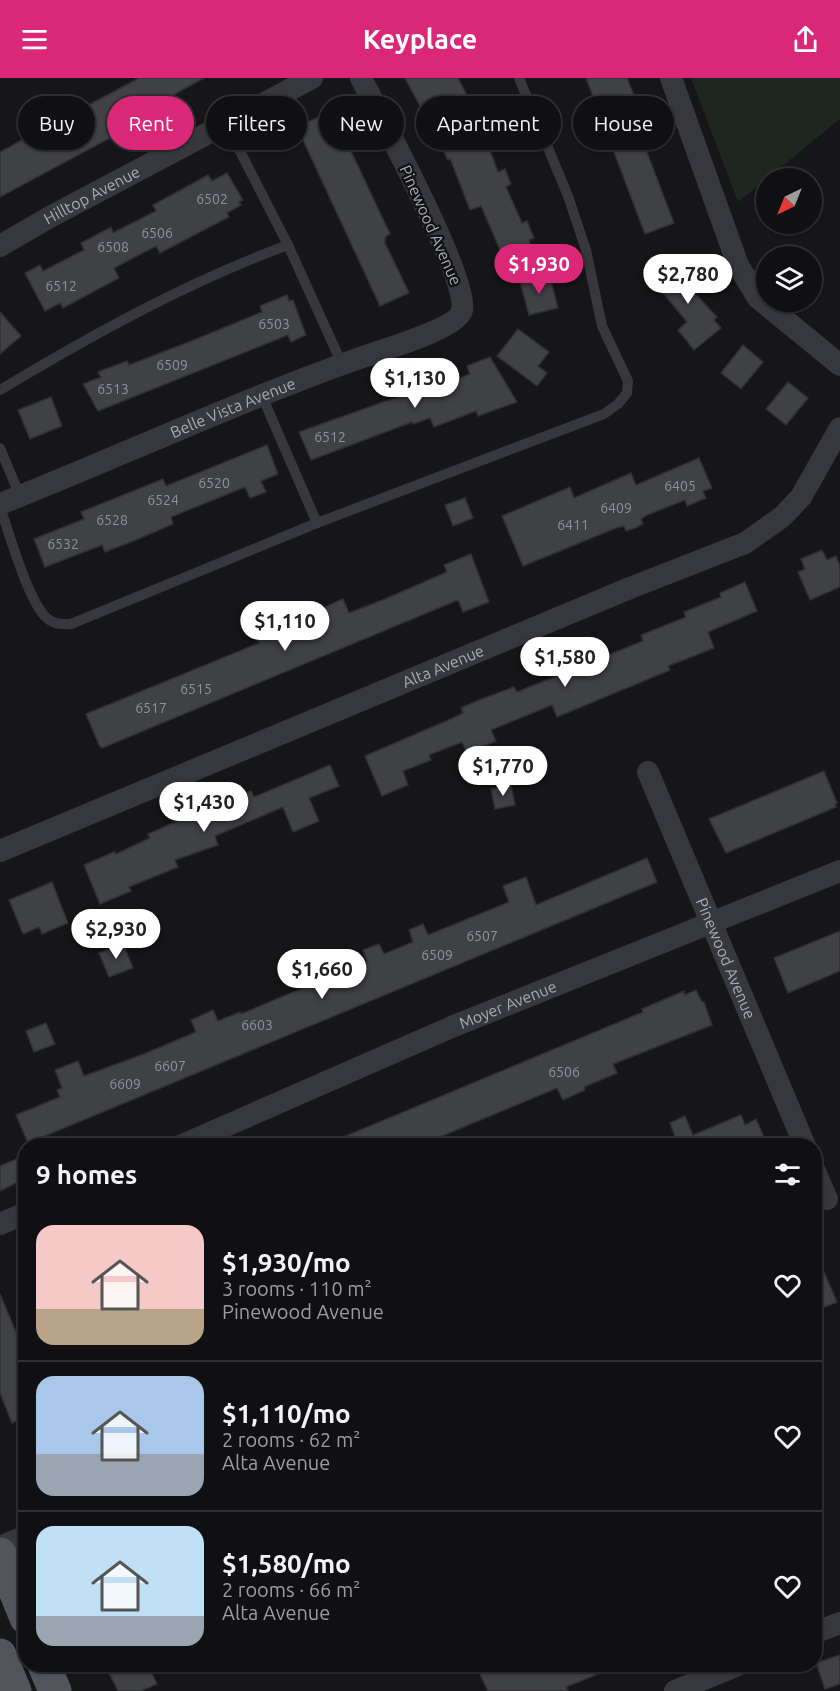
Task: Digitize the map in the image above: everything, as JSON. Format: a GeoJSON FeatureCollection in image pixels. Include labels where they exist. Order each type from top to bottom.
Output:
{"type":"FeatureCollection","features":[{"type":"Feature","properties":{"kind":"main road"},"geometry":{"type":"LineString","coordinates":[[0,1554],[18,1598]]}},
{"type":"Feature","properties":{"kind":"main road"},"geometry":{"type":"LineString","coordinates":[[0,1654],[15,1691]]}},
{"type":"Feature","properties":{"kind":"main road"},"geometry":{"type":"LineString","coordinates":[[47,1672],[55,1691]]}},
{"type":"Feature","properties":{"kind":"street","name":"Hilltop Avenue"},"geometry":{"type":"LineString","coordinates":[[278,96],[312,78]]}},
{"type":"Feature","properties":{"kind":"street","name":"Pinewood Avenue"},"geometry":{"type":"LineString","coordinates":[[361,78],[435,228],[460,292],[462,310]]}},
{"type":"Feature","properties":{"kind":"street"},"geometry":{"type":"LineString","coordinates":[[671,78],[738,265],[758,298],[840,365]]}},
{"type":"Feature","properties":{"kind":"street","name":"Hilltop Avenue"},"geometry":{"type":"LineString","coordinates":[[0,246],[206,135]]}},
{"type":"Feature","properties":{"kind":"street","name":"Belle Vista Avenue"},"geometry":{"type":"LineString","coordinates":[[7,502],[262,396],[427,333],[451,322],[462,310]]}},
{"type":"Feature","properties":{"kind":"street","name":"Alta Avenue"},"geometry":{"type":"LineString","coordinates":[[0,851],[630,588],[745,543],[782,517],[801,497],[840,428]]}},
{"type":"Feature","properties":{"kind":"street","name":"Pinewood Avenue"},"geometry":{"type":"LineString","coordinates":[[648,772],[802,1138]]}},
{"type":"Feature","properties":{"kind":"street","name":"Moyer Avenue"},"geometry":{"type":"LineString","coordinates":[[198,1138],[454,1026],[713,924],[840,871]]}},
{"type":"Feature","properties":{"kind":"street"},"geometry":{"type":"LineString","coordinates":[[0,1224],[18,1216]]}},
{"type":"Feature","properties":{"kind":"street"},"geometry":{"type":"LineString","coordinates":[[0,1547],[18,1539]]}},
{"type":"Feature","properties":{"kind":"street"},"geometry":{"type":"LineString","coordinates":[[822,1631],[840,1623]]}},
{"type":"Feature","properties":{"kind":"street"},"geometry":{"type":"LineString","coordinates":[[675,1691],[721,1672]]}},
{"type":"Feature","properties":{"kind":"lane"},"geometry":{"type":"LineString","coordinates":[[0,448],[7,502],[25,576],[41,611],[56,624],[78,621],[317,523],[604,414],[618,404],[627,393],[628,381],[602,326],[586,250],[568,196],[519,78]]}},
{"type":"Feature","properties":{"kind":"lane"},"geometry":{"type":"LineString","coordinates":[[239,150],[288,245],[342,364]]}},
{"type":"Feature","properties":{"kind":"lane"},"geometry":{"type":"LineString","coordinates":[[0,390],[84,339],[255,257],[288,245]]}},
{"type":"Feature","properties":{"kind":"lane"},"geometry":{"type":"LineString","coordinates":[[262,396],[317,523]]}},
{"type":"Feature","properties":{"kind":"shaded area"},"geometry":{"type":"Polygon","coordinates":[[[691,78],[840,78],[840,119],[780,168],[756,168],[756,187],[738,202],[691,78]]]}},
{"type":"Feature","properties":{"kind":"building"},"geometry":{"type":"Polygon","coordinates":[[[139,78],[204,78],[171,96],[107,96],[107,140],[95,146],[95,102],[139,78]]]}},
{"type":"Feature","properties":{"kind":"building"},"geometry":{"type":"Polygon","coordinates":[[[405,78],[458,78],[467,96],[416,96],[416,99],[405,78]]]}},
{"type":"Feature","properties":{"kind":"building"},"geometry":{"type":"Polygon","coordinates":[[[586,78],[627,78],[634,96],[593,96],[586,78]]]}},
{"type":"Feature","properties":{"kind":"building"},"geometry":{"type":"Polygon","coordinates":[[[319,117],[319,150],[350,150],[390,234],[385,237],[385,243],[409,293],[380,306],[307,149],[307,122],[319,117]]]}},
{"type":"Feature","properties":{"kind":"building"},"geometry":{"type":"Polygon","coordinates":[[[18,142],[18,150],[88,150],[0,197],[0,152],[18,142]]]}},
{"type":"Feature","properties":{"kind":"building"},"geometry":{"type":"Polygon","coordinates":[[[443,150],[490,150],[498,172],[505,169],[511,184],[506,187],[522,223],[527,221],[534,238],[529,240],[532,248],[504,259],[481,206],[470,210],[450,158],[448,160],[443,150]]]}},
{"type":"Feature","properties":{"kind":"building"},"geometry":{"type":"Polygon","coordinates":[[[613,150],[646,150],[674,223],[645,234],[613,150]]]}},
{"type":"Feature","properties":{"kind":"building"},"geometry":{"type":"Polygon","coordinates":[[[227,173],[243,200],[239,202],[241,205],[227,213],[229,217],[160,253],[156,246],[114,268],[119,278],[63,308],[60,303],[45,311],[25,273],[40,265],[43,271],[84,250],[81,243],[111,227],[113,233],[156,211],[153,205],[208,175],[212,181],[227,173]]]}},
{"type":"Feature","properties":{"kind":"building"},"geometry":{"type":"Polygon","coordinates":[[[680,260],[697,280],[689,287],[717,317],[714,320],[721,328],[694,350],[678,330],[687,322],[654,282],[680,260]]]}},
{"type":"Feature","properties":{"kind":"building"},"geometry":{"type":"Polygon","coordinates":[[[549,274],[558,308],[529,315],[520,282],[549,274]]]}},
{"type":"Feature","properties":{"kind":"building"},"geometry":{"type":"Polygon","coordinates":[[[287,295],[289,301],[293,300],[306,335],[291,342],[288,335],[98,411],[83,384],[101,377],[98,372],[127,361],[129,365],[262,312],[260,306],[287,295]]]}},
{"type":"Feature","properties":{"kind":"building"},"geometry":{"type":"Polygon","coordinates":[[[0,312],[21,336],[0,354],[0,312]]]}},
{"type":"Feature","properties":{"kind":"building"},"geometry":{"type":"Polygon","coordinates":[[[518,329],[549,352],[538,366],[547,373],[537,386],[497,356],[518,329]]]}},
{"type":"Feature","properties":{"kind":"building"},"geometry":{"type":"Polygon","coordinates":[[[743,345],[763,362],[741,389],[721,373],[743,345]]]}},
{"type":"Feature","properties":{"kind":"building"},"geometry":{"type":"Polygon","coordinates":[[[490,357],[517,402],[478,416],[476,411],[434,427],[430,418],[413,424],[412,422],[311,460],[299,432],[417,390],[415,383],[430,377],[435,388],[470,374],[467,366],[490,357]]]}},
{"type":"Feature","properties":{"kind":"building"},"geometry":{"type":"Polygon","coordinates":[[[788,382],[808,398],[786,425],[766,409],[788,382]]]}},
{"type":"Feature","properties":{"kind":"building"},"geometry":{"type":"Polygon","coordinates":[[[51,397],[62,426],[30,439],[18,410],[51,397]]]}},
{"type":"Feature","properties":{"kind":"building"},"geometry":{"type":"Polygon","coordinates":[[[267,445],[278,474],[261,481],[266,492],[250,498],[245,487],[171,517],[173,524],[138,539],[105,552],[102,545],[45,567],[34,539],[84,519],[81,512],[163,479],[166,486],[267,445]]]}},
{"type":"Feature","properties":{"kind":"building"},"geometry":{"type":"Polygon","coordinates":[[[699,458],[712,488],[703,491],[706,498],[687,506],[685,500],[647,515],[641,519],[643,524],[635,528],[626,531],[624,526],[616,528],[523,566],[502,516],[570,487],[574,498],[631,473],[636,485],[699,458]]]}},
{"type":"Feature","properties":{"kind":"building"},"geometry":{"type":"Polygon","coordinates":[[[465,498],[473,518],[453,526],[445,505],[465,498]]]}},
{"type":"Feature","properties":{"kind":"building"},"geometry":{"type":"Polygon","coordinates":[[[822,550],[827,560],[836,556],[840,566],[840,587],[810,600],[798,572],[805,569],[801,559],[822,550]]]}},
{"type":"Feature","properties":{"kind":"building"},"geometry":{"type":"Polygon","coordinates":[[[471,554],[489,602],[463,612],[458,600],[102,748],[99,745],[86,714],[259,643],[256,638],[343,599],[349,613],[385,599],[447,572],[444,565],[471,554]]]}},
{"type":"Feature","properties":{"kind":"building"},"geometry":{"type":"Polygon","coordinates":[[[745,582],[757,611],[708,632],[714,648],[668,666],[670,670],[557,717],[552,705],[491,730],[496,741],[467,753],[462,742],[429,755],[431,760],[403,771],[408,785],[382,796],[365,756],[453,718],[463,713],[461,708],[479,700],[514,687],[517,692],[643,641],[641,635],[686,617],[684,612],[721,597],[720,593],[745,582]]]}},
{"type":"Feature","properties":{"kind":"building"},"geometry":{"type":"Polygon","coordinates":[[[330,765],[339,786],[309,798],[319,821],[293,832],[283,807],[215,836],[218,845],[175,860],[178,867],[129,887],[131,891],[100,904],[84,865],[114,852],[116,854],[150,838],[148,834],[182,819],[179,811],[202,802],[205,810],[251,791],[254,797],[330,765]]]}},
{"type":"Feature","properties":{"kind":"building"},"geometry":{"type":"Polygon","coordinates":[[[824,771],[837,803],[836,807],[726,853],[709,819],[824,771]]]}},
{"type":"Feature","properties":{"kind":"building"},"geometry":{"type":"Polygon","coordinates":[[[511,785],[515,805],[495,809],[491,789],[511,785]]]}},
{"type":"Feature","properties":{"kind":"building"},"geometry":{"type":"Polygon","coordinates":[[[647,858],[657,882],[40,1138],[26,1138],[16,1115],[60,1097],[57,1090],[62,1088],[55,1070],[78,1061],[84,1076],[144,1054],[196,1032],[191,1020],[213,1010],[218,1021],[240,1012],[241,1014],[367,961],[363,950],[379,944],[384,954],[413,942],[409,930],[423,924],[428,935],[509,902],[503,886],[526,877],[536,905],[647,858]]]}},
{"type":"Feature","properties":{"kind":"building"},"geometry":{"type":"Polygon","coordinates":[[[52,882],[68,923],[42,934],[39,927],[23,934],[9,900],[52,882]]]}},
{"type":"Feature","properties":{"kind":"building"},"geometry":{"type":"Polygon","coordinates":[[[840,931],[840,971],[788,993],[774,958],[840,931]]]}},
{"type":"Feature","properties":{"kind":"building"},"geometry":{"type":"Polygon","coordinates":[[[123,944],[133,968],[109,977],[99,953],[123,944]]]}},
{"type":"Feature","properties":{"kind":"building"},"geometry":{"type":"Polygon","coordinates":[[[696,990],[704,1002],[712,1025],[613,1064],[617,1073],[584,1087],[585,1090],[563,1100],[557,1088],[437,1138],[341,1138],[643,1012],[642,1009],[684,991],[685,995],[696,990]]]}},
{"type":"Feature","properties":{"kind":"building"},"geometry":{"type":"Polygon","coordinates":[[[46,1023],[55,1044],[34,1052],[26,1031],[46,1023]]]}},
{"type":"Feature","properties":{"kind":"building"},"geometry":{"type":"Polygon","coordinates":[[[741,1115],[745,1125],[756,1119],[764,1138],[676,1138],[670,1123],[685,1116],[693,1135],[741,1115]]]}},
{"type":"Feature","properties":{"kind":"building"},"geometry":{"type":"Polygon","coordinates":[[[18,1158],[18,1182],[0,1191],[0,1166],[18,1158]]]}},
{"type":"Feature","properties":{"kind":"building"},"geometry":{"type":"Polygon","coordinates":[[[822,1267],[837,1302],[822,1308],[822,1267]]]}},
{"type":"Feature","properties":{"kind":"building"},"geometry":{"type":"Polygon","coordinates":[[[0,1294],[18,1337],[18,1420],[12,1423],[0,1393],[0,1294]]]}},
{"type":"Feature","properties":{"kind":"building"},"geometry":{"type":"Polygon","coordinates":[[[840,1655],[840,1684],[825,1689],[819,1672],[822,1672],[822,1661],[840,1655]]]}},
{"type":"Feature","properties":{"kind":"building"},"geometry":{"type":"Polygon","coordinates":[[[151,1672],[157,1684],[141,1691],[118,1691],[109,1673],[151,1672]]]}},
{"type":"Feature","properties":{"kind":"building"},"geometry":{"type":"Polygon","coordinates":[[[479,1672],[603,1672],[566,1687],[568,1691],[488,1691],[479,1672]]]}}]}
